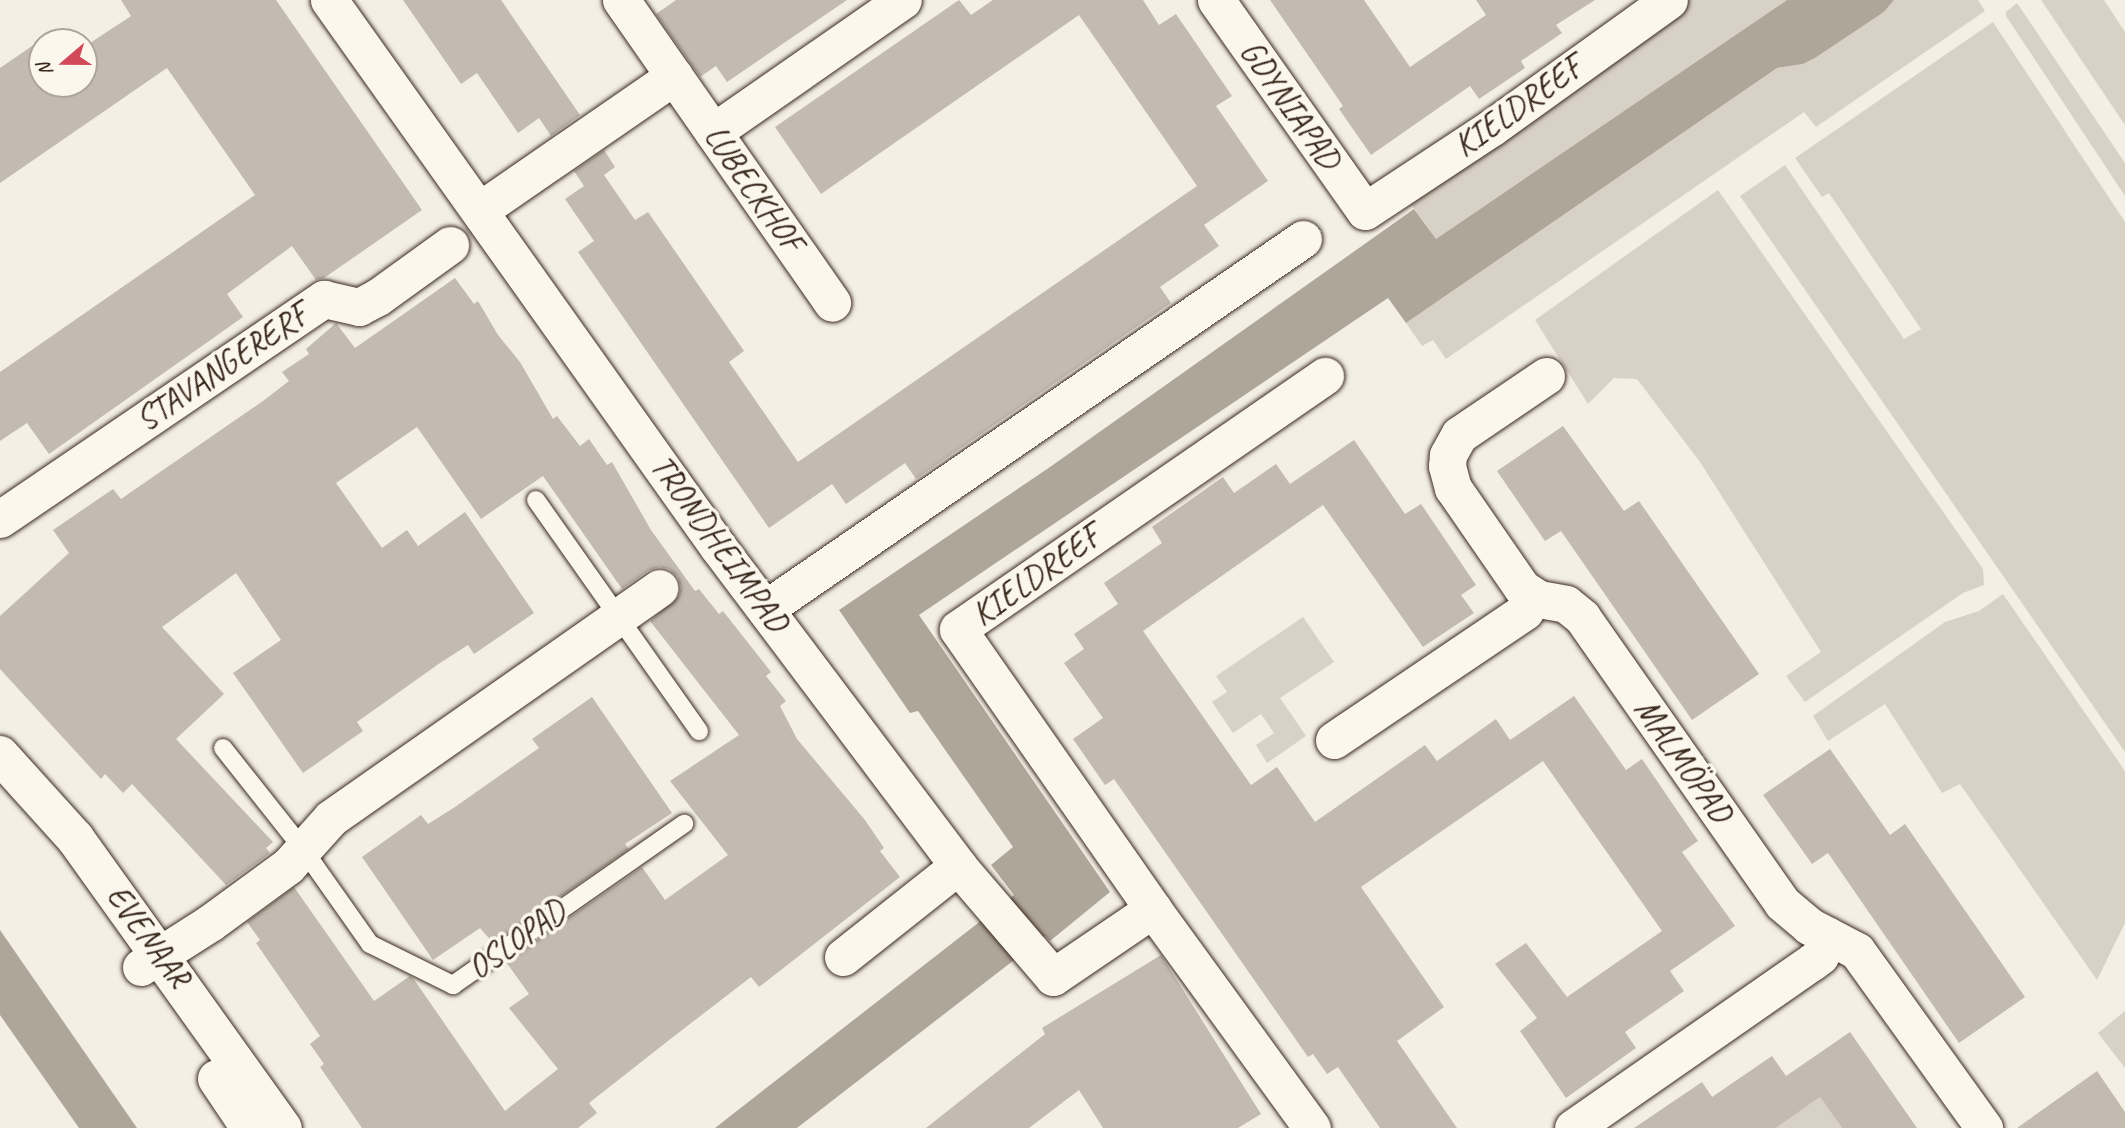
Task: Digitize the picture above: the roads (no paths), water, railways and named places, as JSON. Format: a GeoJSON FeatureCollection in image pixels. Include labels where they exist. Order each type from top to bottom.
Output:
{"type":"FeatureCollection","features":[{"type":"Feature","properties":{"kind":"street","name":"TRONDHEIMPAD"},"geometry":{"type":"LineString","coordinates":[[329,0],[765,609],[958,866],[995,905],[1053,977],[1153,909]]}},
{"type":"Feature","properties":{"kind":"street","name":"LUBECKHOF"},"geometry":{"type":"LineString","coordinates":[[621,0],[832,303]]}},
{"type":"Feature","properties":{"kind":"street"},"geometry":{"type":"LineString","coordinates":[[713,132],[903,0]]}},
{"type":"Feature","properties":{"kind":"street","name":"GDYNIAPAD"},"geometry":{"type":"LineString","coordinates":[[1216,0],[1365,211]]}},
{"type":"Feature","properties":{"kind":"street","name":"KIELDREEF"},"geometry":{"type":"LineString","coordinates":[[1365,211],[1491,128],[1669,0]]}},
{"type":"Feature","properties":{"kind":"street"},"geometry":{"type":"LineString","coordinates":[[480,210],[674,76]]}},
{"type":"Feature","properties":{"kind":"street"},"geometry":{"type":"LineString","coordinates":[[765,609],[1303,239]]}},
{"type":"Feature","properties":{"kind":"street","name":"STAVANGERERF"},"geometry":{"type":"LineString","coordinates":[[0,519],[324,299],[359,307],[378,297],[450,244]]}},
{"type":"Feature","properties":{"kind":"street","name":"KIELDREEF"},"geometry":{"type":"LineString","coordinates":[[1153,909],[958,629],[1325,376]]}},
{"type":"Feature","properties":{"kind":"street","name":"MALMÖPAD"},"geometry":{"type":"LineString","coordinates":[[1546,376],[1459,435],[1448,455],[1447,466],[1454,488],[1515,581],[1534,596],[1566,604],[1582,617],[1782,903],[1802,921],[1857,951],[1984,1128]]}},
{"type":"Feature","properties":{"kind":"street"},"geometry":{"type":"LineString","coordinates":[[151,960],[210,923],[288,866],[331,818],[660,588]]}},
{"type":"Feature","properties":{"kind":"street"},"geometry":{"type":"LineString","coordinates":[[1334,740],[1525,611],[1534,596]]}},
{"type":"Feature","properties":{"kind":"street","name":"EVENAAR"},"geometry":{"type":"LineString","coordinates":[[0,755],[75,838],[250,1128]]}},
{"type":"Feature","properties":{"kind":"street","name":"EVENAAR"},"geometry":{"type":"LineString","coordinates":[[0,789],[151,960],[283,1128]]}},
{"type":"Feature","properties":{"kind":"street"},"geometry":{"type":"LineString","coordinates":[[843,957],[958,866]]}},
{"type":"Feature","properties":{"kind":"street"},"geometry":{"type":"LineString","coordinates":[[1153,909],[1312,1128]]}},
{"type":"Feature","properties":{"kind":"street"},"geometry":{"type":"LineString","coordinates":[[1573,1128],[1820,956],[1827,934]]}},
{"type":"Feature","properties":{"kind":"lane"},"geometry":{"type":"LineString","coordinates":[[536,500],[699,731]]}},
{"type":"Feature","properties":{"kind":"lane","name":"OSLOPAD"},"geometry":{"type":"LineString","coordinates":[[223,748],[303,849],[370,944],[453,985],[684,824]]}}]}
